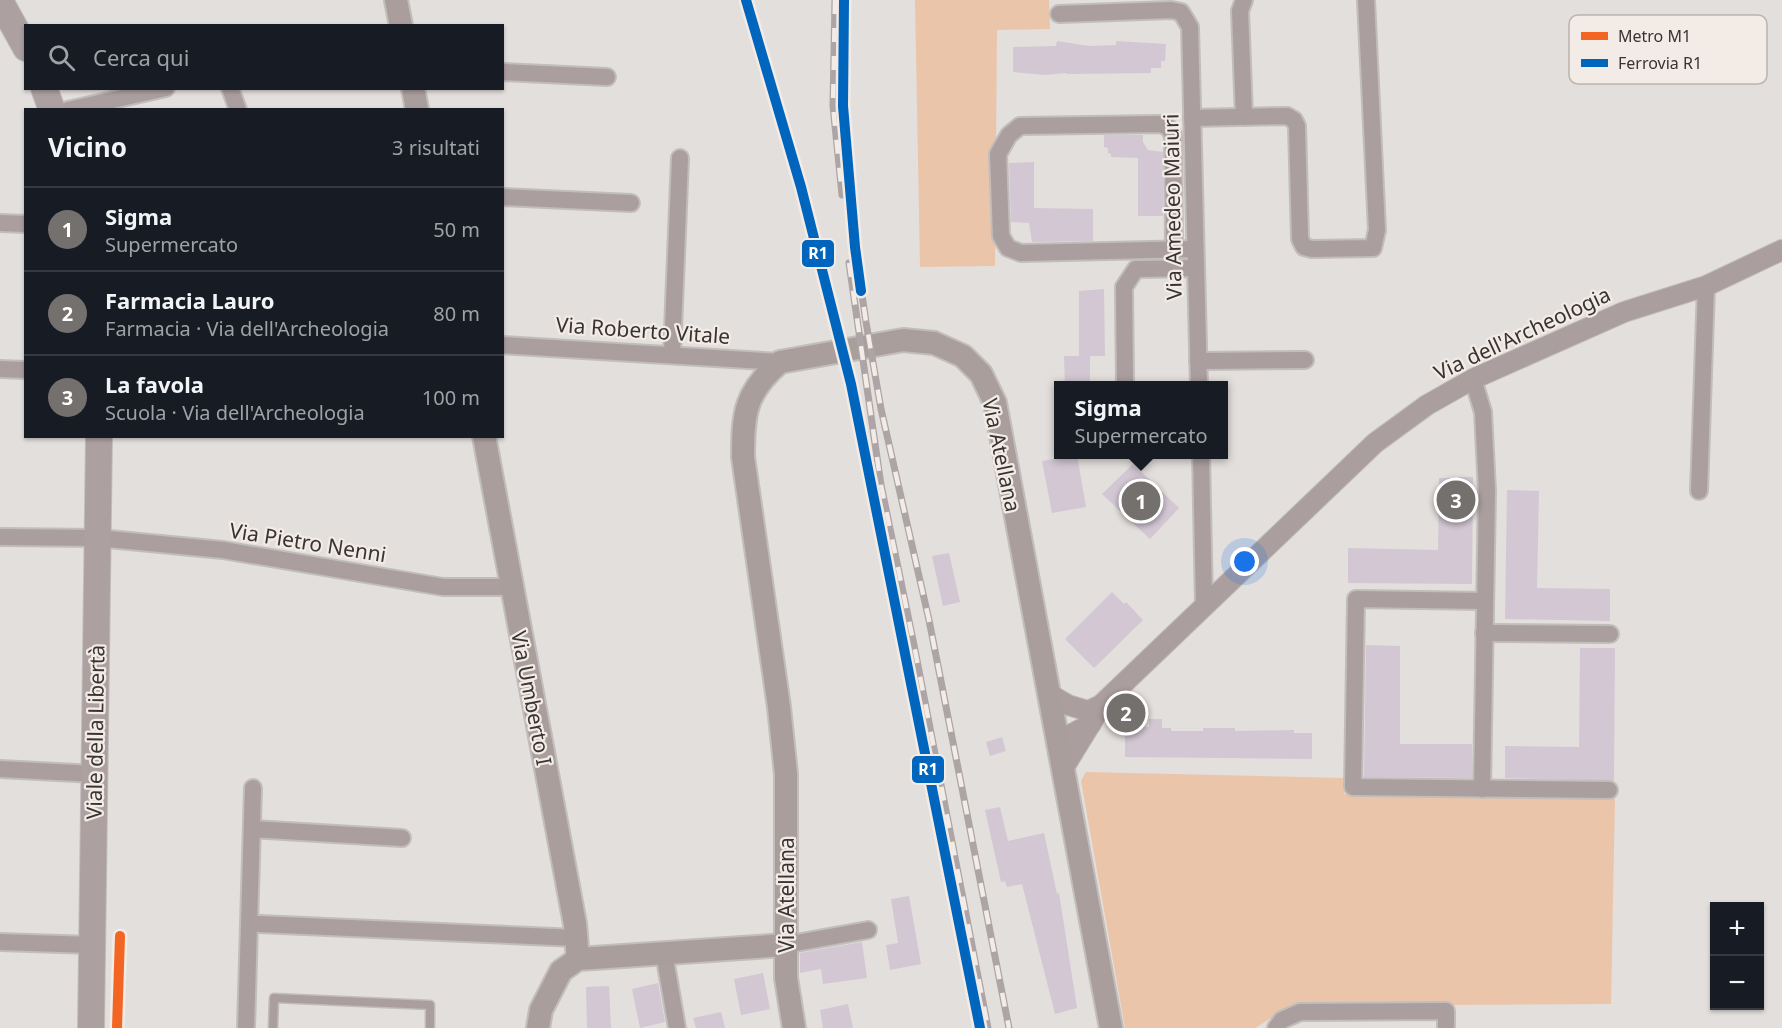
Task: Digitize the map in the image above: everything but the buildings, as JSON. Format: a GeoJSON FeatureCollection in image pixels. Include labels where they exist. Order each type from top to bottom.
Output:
{"type":"FeatureCollection","features":[{"type":"Feature","properties":{"kind":"main road"},"geometry":{"type":"LineString","coordinates":[[396,0],[401,24]]}},
{"type":"Feature","properties":{"kind":"main road"},"geometry":{"type":"LineString","coordinates":[[0,1],[24,44]]}},
{"type":"Feature","properties":{"kind":"main road"},"geometry":{"type":"LineString","coordinates":[[45,90],[51,108]]}},
{"type":"Feature","properties":{"kind":"main road"},"geometry":{"type":"LineString","coordinates":[[413,90],[417,108]]}},
{"type":"Feature","properties":{"kind":"main road","name":"Via Atellana"},"geometry":{"type":"LineString","coordinates":[[794,1028],[786,978],[786,774],[779,707],[743,457],[743,420],[753,391],[766,374],[780,362],[903,340],[934,343],[963,356],[981,374],[995,403],[1111,1028]]}},
{"type":"Feature","properties":{"kind":"main road","name":"Viale della Libertà"},"geometry":{"type":"LineString","coordinates":[[91,1028],[99,438]]}},
{"type":"Feature","properties":{"kind":"main road","name":"Via Umberto I"},"geometry":{"type":"LineString","coordinates":[[484,438],[577,948]]}},
{"type":"Feature","properties":{"kind":"main road"},"geometry":{"type":"LineString","coordinates":[[538,1028],[541,1010],[561,971],[577,948],[664,953],[785,945]]}},
{"type":"Feature","properties":{"kind":"street"},"geometry":{"type":"LineString","coordinates":[[1244,0],[1240,11],[1244,117]]}},
{"type":"Feature","properties":{"kind":"street"},"geometry":{"type":"LineString","coordinates":[[1192,118],[1287,116],[1294,120],[1300,239],[1304,247],[1312,249],[1373,248],[1377,230],[1366,0]]}},
{"type":"Feature","properties":{"kind":"street"},"geometry":{"type":"LineString","coordinates":[[1059,14],[1171,5]]}},
{"type":"Feature","properties":{"kind":"street","name":"Via Amedeo Maiuri"},"geometry":{"type":"LineString","coordinates":[[1171,5],[1181,12],[1190,27],[1199,381]]}},
{"type":"Feature","properties":{"kind":"street"},"geometry":{"type":"LineString","coordinates":[[504,72],[607,77]]}},
{"type":"Feature","properties":{"kind":"street"},"geometry":{"type":"LineString","coordinates":[[77,108],[157,90]]}},
{"type":"Feature","properties":{"kind":"street"},"geometry":{"type":"LineString","coordinates":[[231,90],[237,108]]}},
{"type":"Feature","properties":{"kind":"street"},"geometry":{"type":"LineString","coordinates":[[1174,249],[1173,135],[1168,127],[1160,124],[1020,126],[1009,135],[998,154],[1001,236],[1008,248],[1021,253],[1195,249]]}},
{"type":"Feature","properties":{"kind":"street"},"geometry":{"type":"LineString","coordinates":[[672,354],[680,158]]}},
{"type":"Feature","properties":{"kind":"street"},"geometry":{"type":"LineString","coordinates":[[504,197],[631,203]]}},
{"type":"Feature","properties":{"kind":"street"},"geometry":{"type":"LineString","coordinates":[[0,223],[24,224]]}},
{"type":"Feature","properties":{"kind":"street","name":"Via dell'Archeologia"},"geometry":{"type":"LineString","coordinates":[[1056,731],[1073,718],[1093,714],[1375,442],[1427,405],[1473,379],[1624,312],[1706,286],[1782,250]]}},
{"type":"Feature","properties":{"kind":"street"},"geometry":{"type":"LineString","coordinates":[[1125,381],[1124,287],[1136,269],[1196,268]]}},
{"type":"Feature","properties":{"kind":"street"},"geometry":{"type":"LineString","coordinates":[[1699,491],[1706,286]]}},
{"type":"Feature","properties":{"kind":"street","name":"Via Roberto Vitale"},"geometry":{"type":"LineString","coordinates":[[504,345],[780,362]]}},
{"type":"Feature","properties":{"kind":"street"},"geometry":{"type":"LineString","coordinates":[[1198,361],[1305,360]]}},
{"type":"Feature","properties":{"kind":"street"},"geometry":{"type":"LineString","coordinates":[[0,369],[24,370]]}},
{"type":"Feature","properties":{"kind":"street"},"geometry":{"type":"LineString","coordinates":[[1473,379],[1483,412],[1486,439],[1482,789]]}},
{"type":"Feature","properties":{"kind":"street"},"geometry":{"type":"LineString","coordinates":[[1200,459],[1204,605]]}},
{"type":"Feature","properties":{"kind":"street","name":"Via Pietro Nenni"},"geometry":{"type":"LineString","coordinates":[[0,537],[98,538],[223,550],[443,587],[511,587]]}},
{"type":"Feature","properties":{"kind":"street"},"geometry":{"type":"LineString","coordinates":[[1485,601],[1356,599],[1353,788],[1609,790]]}},
{"type":"Feature","properties":{"kind":"street"},"geometry":{"type":"LineString","coordinates":[[1484,633],[1610,634]]}},
{"type":"Feature","properties":{"kind":"street"},"geometry":{"type":"LineString","coordinates":[[1049,694],[1068,705],[1093,714],[1063,768]]}},
{"type":"Feature","properties":{"kind":"street"},"geometry":{"type":"LineString","coordinates":[[0,769],[95,774]]}},
{"type":"Feature","properties":{"kind":"street"},"geometry":{"type":"LineString","coordinates":[[246,1028],[253,788]]}},
{"type":"Feature","properties":{"kind":"street"},"geometry":{"type":"LineString","coordinates":[[252,829],[402,838]]}},
{"type":"Feature","properties":{"kind":"street"},"geometry":{"type":"LineString","coordinates":[[259,924],[577,948]]}},
{"type":"Feature","properties":{"kind":"street"},"geometry":{"type":"LineString","coordinates":[[785,945],[868,930]]}},
{"type":"Feature","properties":{"kind":"street"},"geometry":{"type":"LineString","coordinates":[[0,942],[92,945]]}},
{"type":"Feature","properties":{"kind":"street"},"geometry":{"type":"LineString","coordinates":[[664,953],[677,1028]]}},
{"type":"Feature","properties":{"kind":"street"},"geometry":{"type":"LineString","coordinates":[[1276,1028],[1282,1020],[1300,1012],[1446,1011],[1446,1028]]}},
{"type":"Feature","properties":{"kind":"lane"},"geometry":{"type":"LineString","coordinates":[[273,1028],[274,998],[430,1005],[430,1028]]}},
{"type":"Feature","properties":{"kind":"shaded area"},"geometry":{"type":"Polygon","coordinates":[[[915,0],[1049,0],[1050,29],[997,30],[995,266],[920,267],[915,0]]]}},
{"type":"Feature","properties":{"kind":"shaded area"},"geometry":{"type":"Polygon","coordinates":[[[1086,772],[1343,778],[1344,794],[1615,797],[1611,1004],[1304,1006],[1276,1015],[1255,1028],[1125,1028],[1081,781],[1086,772]]]}},
{"type":"Feature","properties":{"kind":"railway"},"geometry":{"type":"LineString","coordinates":[[835,0],[833,106],[842,195]]}},
{"type":"Feature","properties":{"kind":"railway"},"geometry":{"type":"LineString","coordinates":[[844,0],[843,106],[855,247],[866,322],[881,409],[929,620],[1009,1028]]}},
{"type":"Feature","properties":{"kind":"railway"},"geometry":{"type":"LineString","coordinates":[[849,263],[881,485],[988,1028]]}},
{"type":"Feature","properties":{"kind":"metro line","name":"M1"},"geometry":{"type":"LineString","coordinates":[[117,1028],[120,936]]}},
{"type":"Feature","properties":{"kind":"rail line","name":"R1"},"geometry":{"type":"LineString","coordinates":[[746,0],[801,187],[851,384],[980,1028]]}},
{"type":"Feature","properties":{"kind":"rail line","name":"R1"},"geometry":{"type":"LineString","coordinates":[[844,0],[843,106],[861,291]]}},
{"type":"Feature","properties":{"kind":"place","name":"La favola"},"geometry":{"type":"Point","coordinates":[1456,500]}},
{"type":"Feature","properties":{"kind":"place","name":"Sigma"},"geometry":{"type":"Point","coordinates":[1141,501]}},
{"type":"Feature","properties":{"kind":"place","name":"Farmacia Lauro"},"geometry":{"type":"Point","coordinates":[1126,713]}}]}
